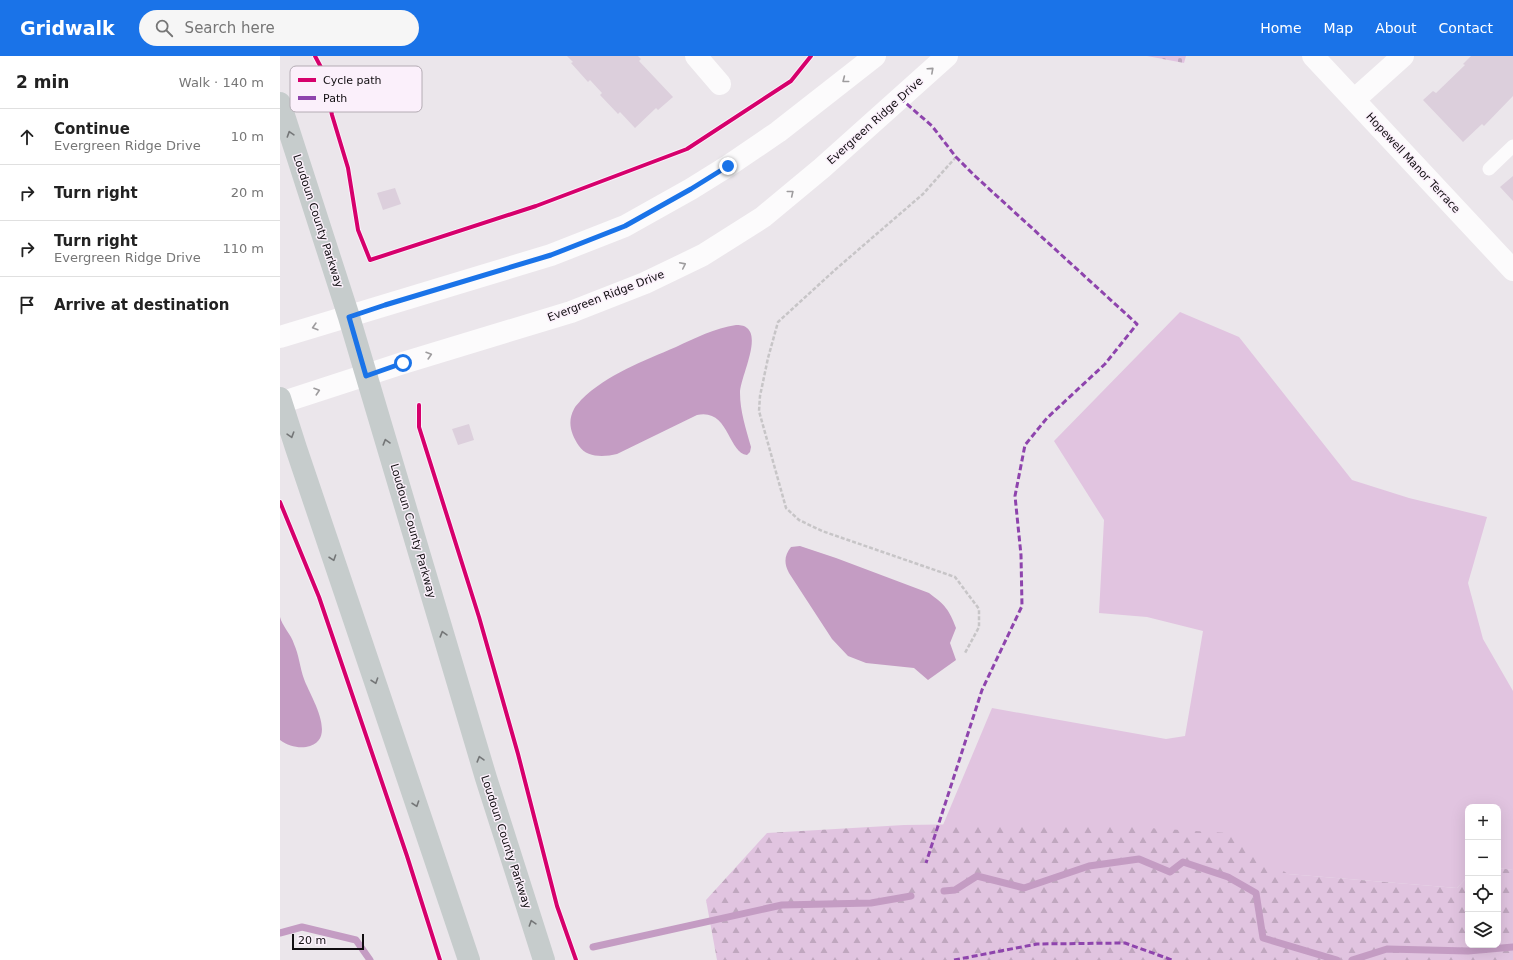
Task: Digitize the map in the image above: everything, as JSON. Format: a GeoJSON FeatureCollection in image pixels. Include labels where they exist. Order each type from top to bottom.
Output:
{"type":"FeatureCollection","features":[{"type":"Feature","properties":{"kind":"main road","name":"Loudoun County Parkway"},"geometry":{"type":"LineString","coordinates":[[280,103],[349,317],[486,778],[544,960]]}},
{"type":"Feature","properties":{"kind":"main road"},"geometry":{"type":"LineString","coordinates":[[280,401],[469,960]]}},
{"type":"Feature","properties":{"kind":"street"},"geometry":{"type":"LineString","coordinates":[[696,56],[720,84]]}},
{"type":"Feature","properties":{"kind":"street","name":"Evergreen Ridge Drive"},"geometry":{"type":"LineString","coordinates":[[280,401],[366,376],[403,363],[571,312],[645,283],[703,255],[763,217],[822,168],[947,56]]}},
{"type":"Feature","properties":{"kind":"street","name":"Hopewell Manor Terrace"},"geometry":{"type":"LineString","coordinates":[[1313,56],[1513,270]]}},
{"type":"Feature","properties":{"kind":"street"},"geometry":{"type":"LineString","coordinates":[[1354,100],[1403,56]]}},
{"type":"Feature","properties":{"kind":"street"},"geometry":{"type":"LineString","coordinates":[[280,338],[551,255],[625,226],[691,189],[778,132],[873,57]]}},
{"type":"Feature","properties":{"kind":"lane"},"geometry":{"type":"LineString","coordinates":[[1489,169],[1513,146]]}},
{"type":"Feature","properties":{"kind":"path"},"geometry":{"type":"LineString","coordinates":[[315,56],[320,66]]}},
{"type":"Feature","properties":{"kind":"path"},"geometry":{"type":"LineString","coordinates":[[331,112],[348,168],[358,230],[370,260],[536,206],[687,149],[790,81],[810,56]]}},
{"type":"Feature","properties":{"kind":"path"},"geometry":{"type":"LineString","coordinates":[[956,157],[923,194],[836,269],[778,322],[768,358],[760,396],[759,411],[786,508],[799,520],[822,531],[955,577],[979,609],[979,626],[965,653]]}},
{"type":"Feature","properties":{"kind":"path"},"geometry":{"type":"LineString","coordinates":[[418,405],[419,426],[479,617],[518,754],[557,906],[576,960]]}},
{"type":"Feature","properties":{"kind":"path"},"geometry":{"type":"LineString","coordinates":[[280,502],[319,597],[407,856],[440,960]]}},
{"type":"Feature","properties":{"kind":"green space"},"geometry":{"type":"Polygon","coordinates":[[[1147,56],[1186,56],[1184,63],[1147,56]]]}},
{"type":"Feature","properties":{"kind":"green space"},"geometry":{"type":"Polygon","coordinates":[[[1180,312],[1239,337],[1352,480],[1409,498],[1487,517],[1468,583],[1483,639],[1513,691],[1513,870],[1501,868],[1501,804],[1465,804],[1465,879],[1457,888],[1288,874],[943,825],[992,708],[1166,739],[1185,736],[1203,631],[1147,617],[1099,613],[1104,520],[1054,441],[1180,312]]]}},
{"type":"Feature","properties":{"kind":"green space"},"geometry":{"type":"Polygon","coordinates":[[[975,824],[1119,826],[1227,833],[1288,874],[1457,888],[1465,879],[1465,948],[1501,948],[1501,868],[1513,870],[1513,960],[717,960],[706,900],[767,833],[904,825],[975,824]]]}},
{"type":"Feature","properties":{"kind":"shaded area"},"geometry":{"type":"Polygon","coordinates":[[[736,325],[747,328],[751,333],[752,341],[740,393],[742,413],[751,447],[750,452],[747,455],[736,447],[722,424],[716,418],[708,415],[697,415],[617,454],[596,456],[582,450],[574,437],[570,423],[575,407],[591,391],[614,375],[639,363],[720,328],[736,325]]]}},
{"type":"Feature","properties":{"kind":"shaded area"},"geometry":{"type":"Polygon","coordinates":[[[800,546],[929,593],[946,608],[956,628],[950,643],[956,660],[928,680],[914,668],[866,663],[848,656],[832,639],[787,569],[787,553],[791,547],[800,546]]]}},
{"type":"Feature","properties":{"kind":"shaded area"},"geometry":{"type":"Polygon","coordinates":[[[280,617],[293,640],[304,679],[316,706],[322,727],[321,736],[316,743],[306,747],[293,746],[280,740],[280,617]]]}},
{"type":"Feature","properties":{"kind":"building"},"geometry":{"type":"Polygon","coordinates":[[[567,56],[638,56],[641,59],[639,61],[673,97],[658,110],[656,108],[635,128],[620,112],[618,114],[600,95],[602,93],[590,80],[588,82],[571,63],[573,62],[567,56]]]}},
{"type":"Feature","properties":{"kind":"building"},"geometry":{"type":"Polygon","coordinates":[[[1471,56],[1513,56],[1513,96],[1484,126],[1482,124],[1463,142],[1423,100],[1433,91],[1436,93],[1465,65],[1463,64],[1471,56]]]}},
{"type":"Feature","properties":{"kind":"building"},"geometry":{"type":"Polygon","coordinates":[[[1513,176],[1513,201],[1500,187],[1513,176]]]}},
{"type":"Feature","properties":{"kind":"building"},"geometry":{"type":"Polygon","coordinates":[[[395,188],[401,204],[383,210],[377,193],[395,188]]]}},
{"type":"Feature","properties":{"kind":"building"},"geometry":{"type":"Polygon","coordinates":[[[469,424],[474,440],[458,445],[452,429],[469,424]]]}},
{"type":"Feature","properties":{"kind":"waterway"},"geometry":{"type":"LineString","coordinates":[[944,891],[955,890],[977,876],[1024,888],[1089,866],[1139,859],[1170,872],[1183,862],[1228,877],[1256,893],[1263,938],[1337,960]]}},
{"type":"Feature","properties":{"kind":"waterway"},"geometry":{"type":"LineString","coordinates":[[593,947],[782,905],[871,903],[911,896]]}},
{"type":"Feature","properties":{"kind":"waterway"},"geometry":{"type":"LineString","coordinates":[[280,933],[302,927],[356,940],[370,960]]}},
{"type":"Feature","properties":{"kind":"waterway"},"geometry":{"type":"LineString","coordinates":[[1352,960],[1387,949],[1468,951],[1513,947]]}},
{"type":"Feature","properties":{"kind":"marked path"},"geometry":{"type":"LineString","coordinates":[[900,98],[932,126],[956,157],[975,176],[1137,324],[1105,364],[1047,418],[1025,445],[1015,496],[1021,555],[1022,606],[982,690],[926,863]]}},
{"type":"Feature","properties":{"kind":"marked path"},"geometry":{"type":"LineString","coordinates":[[954,960],[1037,944],[1125,943],[1172,960]]}},
{"type":"Feature","properties":{"kind":"cycle path"},"geometry":{"type":"LineString","coordinates":[[315,56],[320,66]]}},
{"type":"Feature","properties":{"kind":"cycle path"},"geometry":{"type":"LineString","coordinates":[[331,112],[348,168],[358,230],[370,260],[536,206],[687,149],[791,81],[811,56]]}},
{"type":"Feature","properties":{"kind":"cycle path"},"geometry":{"type":"LineString","coordinates":[[419,405],[419,427],[479,617],[518,754],[557,906],[576,960]]}},
{"type":"Feature","properties":{"kind":"cycle path"},"geometry":{"type":"LineString","coordinates":[[280,502],[319,597],[407,856],[440,960]]}},
{"type":"Feature","properties":{"kind":"route"},"geometry":{"type":"LineString","coordinates":[[403,363],[366,376],[349,317],[551,255],[625,226],[691,189],[728,166]]}}]}
